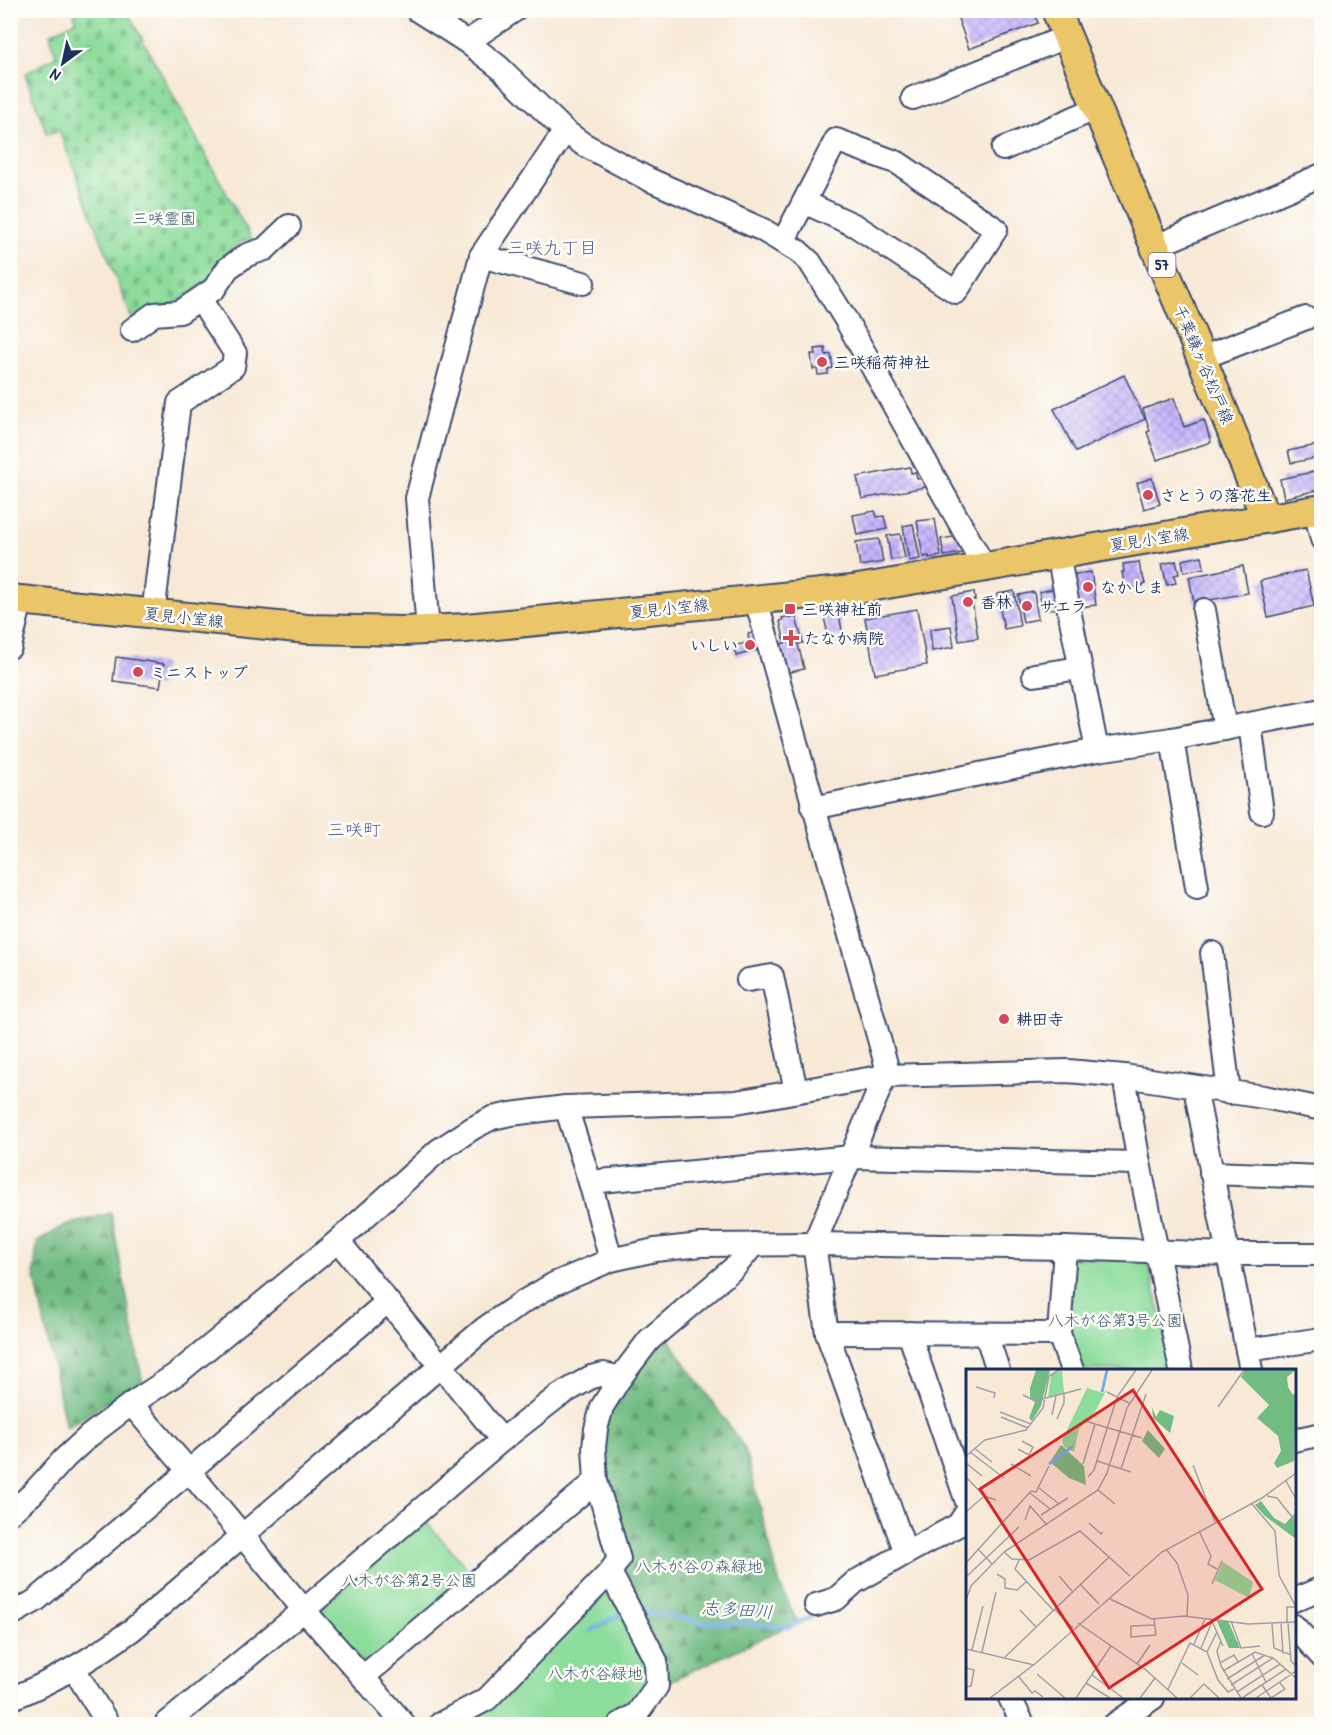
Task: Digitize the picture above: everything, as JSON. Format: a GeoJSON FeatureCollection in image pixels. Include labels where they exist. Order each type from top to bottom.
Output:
{"type":"FeatureCollection","features":[{"type":"Feature","properties":{"kind":"main road","name":"千葉鎌ヶ谷松戸線"},"geometry":{"type":"LineString","coordinates":[[1061,23],[1202,358],[1266,519]]}},
{"type":"Feature","properties":{"kind":"main road","name":"夏見小室線"},"geometry":{"type":"LineString","coordinates":[[16,599],[307,629],[394,631],[478,627],[852,590],[1318,510]]}},
{"type":"Feature","properties":{"kind":"street"},"geometry":{"type":"LineString","coordinates":[[467,42],[515,10]]}},
{"type":"Feature","properties":{"kind":"street"},"geometry":{"type":"LineString","coordinates":[[425,13],[509,75],[564,131],[583,144],[648,179],[761,229],[798,251],[810,262],[985,568]]}},
{"type":"Feature","properties":{"kind":"street"},"geometry":{"type":"LineString","coordinates":[[914,98],[1061,23]]}},
{"type":"Feature","properties":{"kind":"street"},"geometry":{"type":"LineString","coordinates":[[1003,149],[1097,108]]}},
{"type":"Feature","properties":{"kind":"street"},"geometry":{"type":"LineString","coordinates":[[428,630],[417,498],[481,256],[564,131]]}},
{"type":"Feature","properties":{"kind":"street"},"geometry":{"type":"LineString","coordinates":[[783,242],[836,140],[898,163],[996,229],[956,292],[856,226],[804,202]]}},
{"type":"Feature","properties":{"kind":"street"},"geometry":{"type":"LineString","coordinates":[[1154,247],[1322,175]]}},
{"type":"Feature","properties":{"kind":"street"},"geometry":{"type":"LineString","coordinates":[[132,330],[154,314],[180,312],[200,299],[214,289],[228,268],[247,255],[265,249],[289,226]]}},
{"type":"Feature","properties":{"kind":"street"},"geometry":{"type":"LineString","coordinates":[[481,256],[583,283]]}},
{"type":"Feature","properties":{"kind":"street"},"geometry":{"type":"LineString","coordinates":[[153,614],[179,403],[233,367],[235,353],[200,299]]}},
{"type":"Feature","properties":{"kind":"street"},"geometry":{"type":"LineString","coordinates":[[1202,358],[1306,318]]}},
{"type":"Feature","properties":{"kind":"street"},"geometry":{"type":"LineString","coordinates":[[1318,510],[1322,539]]}},
{"type":"Feature","properties":{"kind":"street"},"geometry":{"type":"LineString","coordinates":[[1058,555],[1097,750]]}},
{"type":"Feature","properties":{"kind":"street"},"geometry":{"type":"LineString","coordinates":[[10,647],[16,599]]}},
{"type":"Feature","properties":{"kind":"street"},"geometry":{"type":"LineString","coordinates":[[757,600],[886,1064],[885,1076],[814,1244],[827,1333],[906,1553]]}},
{"type":"Feature","properties":{"kind":"street"},"geometry":{"type":"LineString","coordinates":[[1204,610],[1225,729]]}},
{"type":"Feature","properties":{"kind":"street"},"geometry":{"type":"LineString","coordinates":[[1034,675],[1080,668]]}},
{"type":"Feature","properties":{"kind":"street"},"geometry":{"type":"LineString","coordinates":[[813,808],[1097,750],[1172,739],[1322,710]]}},
{"type":"Feature","properties":{"kind":"street"},"geometry":{"type":"LineString","coordinates":[[1250,724],[1262,812]]}},
{"type":"Feature","properties":{"kind":"street"},"geometry":{"type":"LineString","coordinates":[[1172,739],[1197,887]]}},
{"type":"Feature","properties":{"kind":"street"},"geometry":{"type":"LineString","coordinates":[[1212,953],[1229,1093]]}},
{"type":"Feature","properties":{"kind":"street"},"geometry":{"type":"LineString","coordinates":[[748,980],[772,976],[796,1091]]}},
{"type":"Feature","properties":{"kind":"street"},"geometry":{"type":"LineString","coordinates":[[10,1513],[89,1436],[131,1404],[178,1373],[338,1241],[439,1150],[492,1118],[566,1107],[736,1101],[885,1076],[1068,1071],[1124,1076],[1322,1109]]}},
{"type":"Feature","properties":{"kind":"street"},"geometry":{"type":"LineString","coordinates":[[1124,1076],[1180,1369]]}},
{"type":"Feature","properties":{"kind":"street"},"geometry":{"type":"LineString","coordinates":[[1195,1088],[1249,1360],[1322,1339]]}},
{"type":"Feature","properties":{"kind":"street"},"geometry":{"type":"LineString","coordinates":[[566,1107],[590,1182],[611,1260]]}},
{"type":"Feature","properties":{"kind":"street"},"geometry":{"type":"LineString","coordinates":[[590,1182],[850,1157],[1139,1163]]}},
{"type":"Feature","properties":{"kind":"street"},"geometry":{"type":"LineString","coordinates":[[1211,1173],[1322,1177]]}},
{"type":"Feature","properties":{"kind":"street"},"geometry":{"type":"LineString","coordinates":[[338,1241],[502,1440]]}},
{"type":"Feature","properties":{"kind":"street"},"geometry":{"type":"LineString","coordinates":[[440,1725],[487,1699],[610,1572],[619,1559],[597,1480],[594,1448],[602,1407],[620,1378],[649,1340],[735,1267],[754,1244]]}},
{"type":"Feature","properties":{"kind":"street"},"geometry":{"type":"LineString","coordinates":[[10,1699],[74,1669],[133,1629],[485,1328],[554,1284],[611,1260],[655,1250],[701,1245],[754,1244],[1322,1254]]}},
{"type":"Feature","properties":{"kind":"street"},"geometry":{"type":"LineString","coordinates":[[1065,1248],[1059,1334],[1071,1369]]}},
{"type":"Feature","properties":{"kind":"street"},"geometry":{"type":"LineString","coordinates":[[10,1615],[35,1601],[387,1302]]}},
{"type":"Feature","properties":{"kind":"street"},"geometry":{"type":"LineString","coordinates":[[909,1332],[966,1499]]}},
{"type":"Feature","properties":{"kind":"street"},"geometry":{"type":"LineString","coordinates":[[827,1333],[1059,1334]]}},
{"type":"Feature","properties":{"kind":"street"},"geometry":{"type":"LineString","coordinates":[[986,1334],[997,1369]]}},
{"type":"Feature","properties":{"kind":"street"},"geometry":{"type":"LineString","coordinates":[[166,1725],[502,1440],[557,1397],[591,1377],[604,1374],[620,1378]]}},
{"type":"Feature","properties":{"kind":"street"},"geometry":{"type":"LineString","coordinates":[[131,1404],[404,1725]]}},
{"type":"Feature","properties":{"kind":"street"},"geometry":{"type":"LineString","coordinates":[[1296,1440],[1322,1434]]}},
{"type":"Feature","properties":{"kind":"street"},"geometry":{"type":"LineString","coordinates":[[363,1677],[597,1480]]}},
{"type":"Feature","properties":{"kind":"street"},"geometry":{"type":"LineString","coordinates":[[816,1605],[836,1599],[855,1582],[958,1525],[966,1513]]}},
{"type":"Feature","properties":{"kind":"street"},"geometry":{"type":"LineString","coordinates":[[610,1572],[656,1661],[657,1686],[637,1714],[620,1725]]}},
{"type":"Feature","properties":{"kind":"street"},"geometry":{"type":"LineString","coordinates":[[1296,1599],[1322,1588]]}},
{"type":"Feature","properties":{"kind":"street"},"geometry":{"type":"LineString","coordinates":[[1296,1628],[1322,1657]]}},
{"type":"Feature","properties":{"kind":"street"},"geometry":{"type":"LineString","coordinates":[[74,1669],[108,1725]]}},
{"type":"Feature","properties":{"kind":"street"},"geometry":{"type":"LineString","coordinates":[[1010,1699],[1023,1725]]}},
{"type":"Feature","properties":{"kind":"street"},"geometry":{"type":"LineString","coordinates":[[1115,1725],[1148,1710]]}},
{"type":"Feature","properties":{"kind":"green space","name":"三咲霊園"},"geometry":{"type":"Polygon","coordinates":[[[77,10],[127,11],[253,242],[244,240],[221,258],[219,272],[176,303],[131,317],[59,130],[47,134],[25,74],[56,56],[50,34],[76,21],[74,12],[77,10]]]}},
{"type":"Feature","properties":{"kind":"green space"},"geometry":{"type":"Polygon","coordinates":[[[111,1213],[143,1384],[104,1404],[66,1428],[34,1273],[37,1242],[64,1226],[111,1213]]]}},
{"type":"Feature","properties":{"kind":"green space","name":"八木が谷第3号公園"},"geometry":{"type":"Polygon","coordinates":[[[1073,1258],[1147,1259],[1173,1365],[1168,1369],[1078,1369],[1065,1328],[1073,1258]]]}},
{"type":"Feature","properties":{"kind":"green space","name":"八木が谷の森緑地"},"geometry":{"type":"Polygon","coordinates":[[[666,1335],[745,1449],[780,1585],[797,1622],[664,1684],[621,1574],[606,1489],[601,1432],[617,1395],[666,1335]]]}},
{"type":"Feature","properties":{"kind":"green space","name":"八木が谷第2号公園"},"geometry":{"type":"Polygon","coordinates":[[[421,1516],[474,1576],[368,1667],[315,1614],[421,1516]]]}},
{"type":"Feature","properties":{"kind":"green space","name":"八木が谷緑地"},"geometry":{"type":"Polygon","coordinates":[[[609,1590],[648,1662],[651,1684],[612,1724],[456,1724],[485,1709],[609,1590]]]}},
{"type":"Feature","properties":{"kind":"building"},"geometry":{"type":"Polygon","coordinates":[[[955,10],[1033,10],[1038,23],[969,49],[955,10]]]}},
{"type":"Feature","properties":{"kind":"building","name":"三咲稲荷神社"},"geometry":{"type":"Polygon","coordinates":[[[825,348],[826,355],[831,354],[833,368],[828,369],[828,374],[818,375],[817,369],[813,369],[811,354],[816,354],[815,349],[825,348]]]}},
{"type":"Feature","properties":{"kind":"building"},"geometry":{"type":"Polygon","coordinates":[[[1124,375],[1145,419],[1076,452],[1054,409],[1124,375]]]}},
{"type":"Feature","properties":{"kind":"building"},"geometry":{"type":"Polygon","coordinates":[[[1174,398],[1184,427],[1204,420],[1211,442],[1157,460],[1147,432],[1150,431],[1143,409],[1174,398]]]}},
{"type":"Feature","properties":{"kind":"building"},"geometry":{"type":"Polygon","coordinates":[[[1322,444],[1322,457],[1291,463],[1288,451],[1322,444]]]}},
{"type":"Feature","properties":{"kind":"building"},"geometry":{"type":"Polygon","coordinates":[[[910,467],[911,473],[916,472],[917,479],[924,478],[926,487],[862,499],[857,477],[910,467]]]}},
{"type":"Feature","properties":{"kind":"building"},"geometry":{"type":"Polygon","coordinates":[[[1322,470],[1322,489],[1284,498],[1280,479],[1322,470]]]}},
{"type":"Feature","properties":{"kind":"building"},"geometry":{"type":"Polygon","coordinates":[[[1152,478],[1160,504],[1144,509],[1137,483],[1152,478]]]}},
{"type":"Feature","properties":{"kind":"building"},"geometry":{"type":"Polygon","coordinates":[[[875,511],[877,517],[884,516],[887,529],[857,535],[853,515],[875,511]]]}},
{"type":"Feature","properties":{"kind":"building"},"geometry":{"type":"Polygon","coordinates":[[[935,519],[941,556],[923,557],[917,521],[935,519]]]}},
{"type":"Feature","properties":{"kind":"building"},"geometry":{"type":"Polygon","coordinates":[[[913,524],[920,559],[909,561],[903,526],[913,524]]]}},
{"type":"Feature","properties":{"kind":"building"},"geometry":{"type":"Polygon","coordinates":[[[900,534],[905,558],[891,560],[887,536],[900,534]]]}},
{"type":"Feature","properties":{"kind":"building"},"geometry":{"type":"Polygon","coordinates":[[[959,536],[962,553],[944,556],[941,539],[959,536]]]}},
{"type":"Feature","properties":{"kind":"building"},"geometry":{"type":"Polygon","coordinates":[[[879,539],[883,562],[860,566],[856,542],[879,539]]]}},
{"type":"Feature","properties":{"kind":"building"},"geometry":{"type":"Polygon","coordinates":[[[1202,556],[1204,568],[1184,572],[1182,560],[1202,556]]]}},
{"type":"Feature","properties":{"kind":"building"},"geometry":{"type":"Polygon","coordinates":[[[1176,561],[1179,574],[1174,575],[1176,583],[1167,585],[1162,564],[1176,561]]]}},
{"type":"Feature","properties":{"kind":"building"},"geometry":{"type":"Polygon","coordinates":[[[1139,562],[1145,584],[1125,589],[1123,564],[1139,562]]]}},
{"type":"Feature","properties":{"kind":"building"},"geometry":{"type":"Polygon","coordinates":[[[1243,566],[1248,593],[1194,603],[1189,577],[1243,566]]]}},
{"type":"Feature","properties":{"kind":"building"},"geometry":{"type":"Polygon","coordinates":[[[1306,570],[1314,606],[1268,617],[1260,581],[1306,570]]]}},
{"type":"Feature","properties":{"kind":"building"},"geometry":{"type":"Polygon","coordinates":[[[1091,572],[1096,605],[1074,608],[1069,575],[1091,572]]]}},
{"type":"Feature","properties":{"kind":"building"},"geometry":{"type":"Polygon","coordinates":[[[1057,588],[1061,607],[1043,611],[1039,592],[1057,588]]]}},
{"type":"Feature","properties":{"kind":"building"},"geometry":{"type":"Polygon","coordinates":[[[1014,591],[1020,626],[1004,629],[997,594],[1014,591]]]}},
{"type":"Feature","properties":{"kind":"building"},"geometry":{"type":"Polygon","coordinates":[[[974,592],[975,600],[972,600],[978,638],[959,641],[952,596],[974,592]]]}},
{"type":"Feature","properties":{"kind":"building"},"geometry":{"type":"Polygon","coordinates":[[[1034,592],[1038,619],[1023,622],[1018,595],[1034,592]]]}},
{"type":"Feature","properties":{"kind":"building"},"geometry":{"type":"Polygon","coordinates":[[[917,609],[927,665],[875,674],[865,618],[917,609]]]}},
{"type":"Feature","properties":{"kind":"building"},"geometry":{"type":"Polygon","coordinates":[[[839,614],[843,636],[829,639],[824,617],[839,614]]]}},
{"type":"Feature","properties":{"kind":"building"},"geometry":{"type":"Polygon","coordinates":[[[790,616],[790,618],[796,617],[803,643],[798,644],[804,669],[786,673],[776,645],[785,643],[780,621],[790,616]]]}},
{"type":"Feature","properties":{"kind":"building"},"geometry":{"type":"Polygon","coordinates":[[[951,626],[954,647],[932,651],[930,629],[951,626]]]}},
{"type":"Feature","properties":{"kind":"building"},"geometry":{"type":"Polygon","coordinates":[[[756,632],[761,649],[736,656],[734,646],[749,642],[748,634],[756,632]]]}},
{"type":"Feature","properties":{"kind":"building","name":"ミニストップ"},"geometry":{"type":"Polygon","coordinates":[[[116,657],[164,664],[160,687],[113,681],[116,657]]]}},
{"type":"Feature","properties":{"kind":"waterway","name":"志多田川"},"geometry":{"type":"LineString","coordinates":[[639,1611],[706,1623],[789,1627],[816,1614]]}},
{"type":"Feature","properties":{"kind":"waterway","name":"志多田川"},"geometry":{"type":"LineString","coordinates":[[591,1631],[622,1613]]}},
{"type":"Feature","properties":{"kind":"place","name":"三咲稲荷神社"},"geometry":{"type":"Point","coordinates":[822,362]}},
{"type":"Feature","properties":{"kind":"place","name":"さとうの落花生"},"geometry":{"type":"Point","coordinates":[1148,495]}},
{"type":"Feature","properties":{"kind":"place","name":"なかしま"},"geometry":{"type":"Point","coordinates":[1088,587]}},
{"type":"Feature","properties":{"kind":"place","name":"香林"},"geometry":{"type":"Point","coordinates":[968,602]}},
{"type":"Feature","properties":{"kind":"place","name":"サエラ"},"geometry":{"type":"Point","coordinates":[1027,606]}},
{"type":"Feature","properties":{"kind":"place","name":"三咲神社前"},"geometry":{"type":"Point","coordinates":[790,609]}},
{"type":"Feature","properties":{"kind":"place","name":"たなか病院"},"geometry":{"type":"Point","coordinates":[791,638]}},
{"type":"Feature","properties":{"kind":"place","name":"いしい"},"geometry":{"type":"Point","coordinates":[750,645]}},
{"type":"Feature","properties":{"kind":"place","name":"ミニストップ"},"geometry":{"type":"Point","coordinates":[138,672]}},
{"type":"Feature","properties":{"kind":"place","name":"耕田寺"},"geometry":{"type":"Point","coordinates":[1004,1019]}},
{"type":"Feature","properties":{"kind":"district","name":"三咲九丁目"},"geometry":{"type":"Point","coordinates":[552,248]}},
{"type":"Feature","properties":{"kind":"district","name":"三咲町"},"geometry":{"type":"Point","coordinates":[354,830]}}]}
